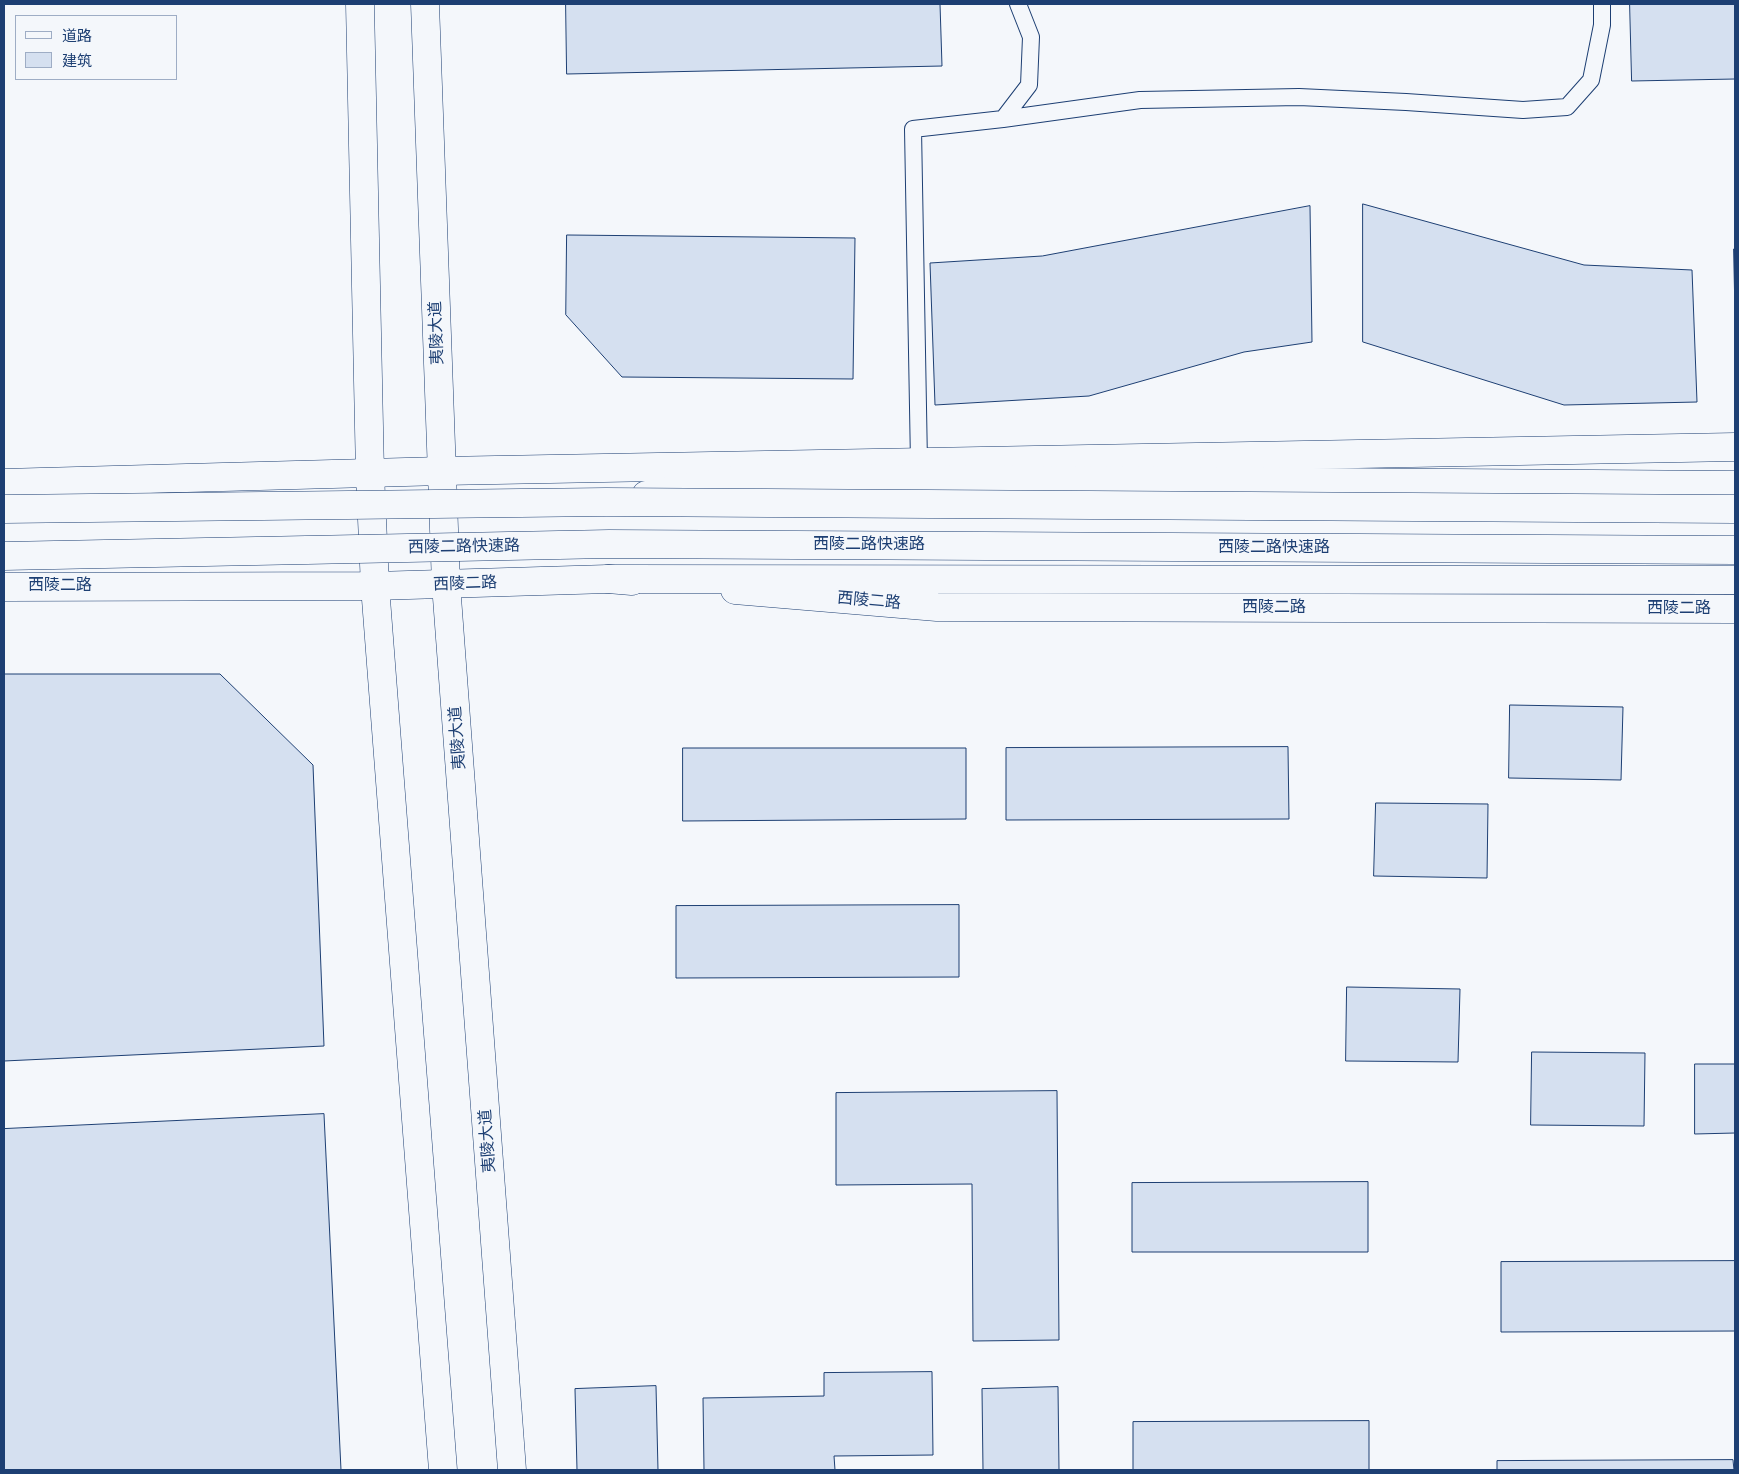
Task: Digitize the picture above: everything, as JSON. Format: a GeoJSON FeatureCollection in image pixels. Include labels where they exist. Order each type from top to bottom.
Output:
{"type":"FeatureCollection","features":[{"type":"Feature","properties":{"kind":"main road"},"geometry":{"type":"LineString","coordinates":[[360,4],[370,474],[375,586],[443,1470]]}},
{"type":"Feature","properties":{"kind":"main road","name":"夷陵大道"},"geometry":{"type":"LineString","coordinates":[[425,4],[446,584],[512,1470]]}},
{"type":"Feature","properties":{"kind":"main road"},"geometry":{"type":"LineString","coordinates":[[4,482],[442,471],[1735,447]]}},
{"type":"Feature","properties":{"kind":"main road"},"geometry":{"type":"LineString","coordinates":[[606,502],[745,478],[1735,485]]}},
{"type":"Feature","properties":{"kind":"main road"},"geometry":{"type":"LineString","coordinates":[[4,508],[606,502],[1735,509]]}},
{"type":"Feature","properties":{"kind":"main road","name":"西陵二路快速路"},"geometry":{"type":"LineString","coordinates":[[4,556],[609,544],[1735,550]]}},
{"type":"Feature","properties":{"kind":"main road"},"geometry":{"type":"LineString","coordinates":[[608,580],[1735,580]]}},
{"type":"Feature","properties":{"kind":"main road","name":"西陵二路"},"geometry":{"type":"LineString","coordinates":[[4,587],[375,586],[608,580],[937,607],[1735,609]]}},
{"type":"Feature","properties":{"kind":"lane"},"geometry":{"type":"LineString","coordinates":[[1002,119],[1029,85],[1031,37],[1018,4]]}},
{"type":"Feature","properties":{"kind":"lane"},"geometry":{"type":"LineString","coordinates":[[919,462],[913,129],[1140,100],[1300,97],[1523,110],[1567,107],[1591,80],[1602,25],[1602,4]]}},
{"type":"Feature","properties":{"kind":"building"},"geometry":{"type":"Polygon","coordinates":[[[566,4],[940,4],[942,66],[567,74],[566,4]]]}},
{"type":"Feature","properties":{"kind":"building"},"geometry":{"type":"Polygon","coordinates":[[[1630,4],[1735,4],[1735,79],[1632,81],[1630,4]]]}},
{"type":"Feature","properties":{"kind":"building"},"geometry":{"type":"Polygon","coordinates":[[[1363,204],[1584,265],[1692,270],[1697,402],[1564,405],[1363,342],[1363,204]]]}},
{"type":"Feature","properties":{"kind":"building"},"geometry":{"type":"Polygon","coordinates":[[[1310,206],[1312,342],[1244,352],[1089,396],[935,405],[930,263],[1042,256],[1310,206]]]}},
{"type":"Feature","properties":{"kind":"building"},"geometry":{"type":"Polygon","coordinates":[[[567,235],[855,238],[853,379],[622,377],[566,315],[567,235]]]}},
{"type":"Feature","properties":{"kind":"building"},"geometry":{"type":"Polygon","coordinates":[[[1734,249],[1735,249],[1735,313],[1734,249]]]}},
{"type":"Feature","properties":{"kind":"building"},"geometry":{"type":"Polygon","coordinates":[[[4,674],[220,674],[313,765],[324,1046],[4,1061],[4,674]]]}},
{"type":"Feature","properties":{"kind":"building"},"geometry":{"type":"Polygon","coordinates":[[[1510,705],[1623,707],[1621,780],[1509,778],[1510,705]]]}},
{"type":"Feature","properties":{"kind":"building"},"geometry":{"type":"Polygon","coordinates":[[[1288,747],[1289,819],[1006,820],[1006,748],[1288,747]]]}},
{"type":"Feature","properties":{"kind":"building"},"geometry":{"type":"Polygon","coordinates":[[[683,748],[966,748],[966,819],[683,821],[683,748]]]}},
{"type":"Feature","properties":{"kind":"building"},"geometry":{"type":"Polygon","coordinates":[[[1376,803],[1488,804],[1487,878],[1374,876],[1376,803]]]}},
{"type":"Feature","properties":{"kind":"building"},"geometry":{"type":"Polygon","coordinates":[[[959,905],[959,977],[676,978],[676,906],[959,905]]]}},
{"type":"Feature","properties":{"kind":"building"},"geometry":{"type":"Polygon","coordinates":[[[1347,987],[1460,989],[1458,1062],[1346,1061],[1347,987]]]}},
{"type":"Feature","properties":{"kind":"building"},"geometry":{"type":"Polygon","coordinates":[[[1532,1052],[1645,1053],[1644,1126],[1531,1125],[1532,1052]]]}},
{"type":"Feature","properties":{"kind":"building"},"geometry":{"type":"Polygon","coordinates":[[[1695,1064],[1735,1064],[1735,1133],[1695,1134],[1695,1064]]]}},
{"type":"Feature","properties":{"kind":"building"},"geometry":{"type":"Polygon","coordinates":[[[1057,1091],[1059,1340],[973,1341],[972,1184],[836,1185],[836,1093],[1057,1091]]]}},
{"type":"Feature","properties":{"kind":"building"},"geometry":{"type":"Polygon","coordinates":[[[324,1114],[341,1470],[4,1470],[4,1129],[324,1114]]]}},
{"type":"Feature","properties":{"kind":"building"},"geometry":{"type":"Polygon","coordinates":[[[1368,1182],[1368,1252],[1132,1252],[1132,1183],[1368,1182]]]}},
{"type":"Feature","properties":{"kind":"building"},"geometry":{"type":"Polygon","coordinates":[[[1735,1261],[1735,1331],[1501,1332],[1501,1262],[1735,1261]]]}},
{"type":"Feature","properties":{"kind":"building"},"geometry":{"type":"Polygon","coordinates":[[[932,1372],[933,1455],[834,1456],[835,1470],[704,1470],[703,1398],[824,1396],[824,1373],[932,1372]]]}},
{"type":"Feature","properties":{"kind":"building"},"geometry":{"type":"Polygon","coordinates":[[[656,1386],[658,1470],[577,1470],[575,1389],[656,1386]]]}},
{"type":"Feature","properties":{"kind":"building"},"geometry":{"type":"Polygon","coordinates":[[[1058,1387],[1059,1470],[983,1470],[982,1389],[1058,1387]]]}},
{"type":"Feature","properties":{"kind":"building"},"geometry":{"type":"Polygon","coordinates":[[[1369,1421],[1369,1470],[1133,1470],[1133,1422],[1369,1421]]]}},
{"type":"Feature","properties":{"kind":"building"},"geometry":{"type":"Polygon","coordinates":[[[1733,1460],[1734,1470],[1497,1470],[1497,1461],[1733,1460]]]}}]}
